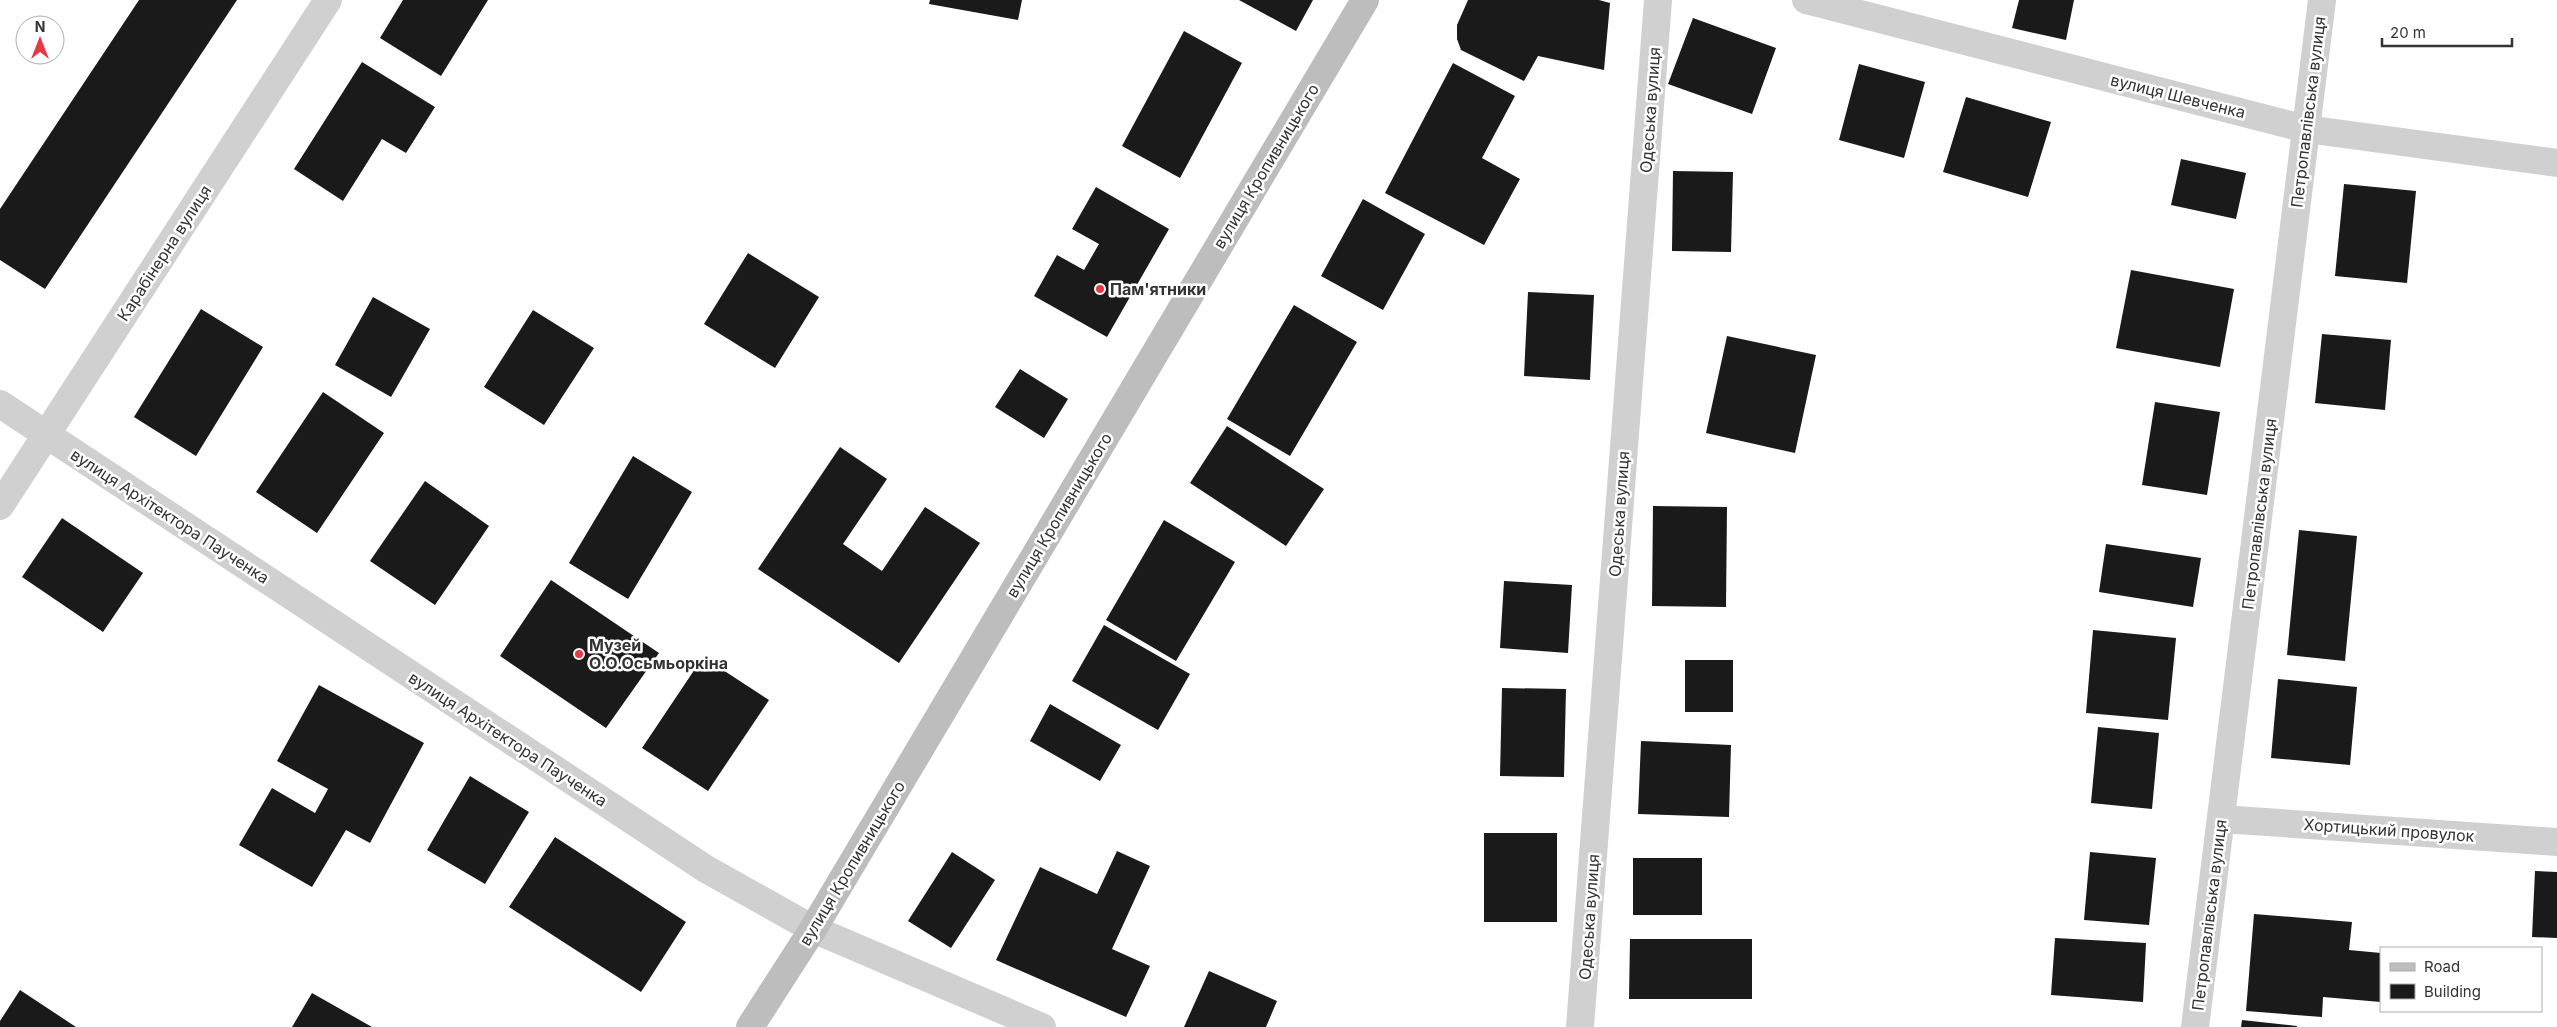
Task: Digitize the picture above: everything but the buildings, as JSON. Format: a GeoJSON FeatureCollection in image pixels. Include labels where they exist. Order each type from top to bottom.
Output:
{"type":"FeatureCollection","features":[{"type":"Feature","properties":{"kind":"main road","name":"вулиця Кропивницького"},"geometry":{"type":"LineString","coordinates":[[750,1027],[813,929],[1365,0]]}},
{"type":"Feature","properties":{"kind":"street","name":"Карабінерна вулиця"},"geometry":{"type":"LineString","coordinates":[[0,506],[328,0]]}},
{"type":"Feature","properties":{"kind":"street","name":"Одеська вулиця"},"geometry":{"type":"LineString","coordinates":[[1580,1027],[1658,0]]}},
{"type":"Feature","properties":{"kind":"street","name":"вулиця Шевченка"},"geometry":{"type":"LineString","coordinates":[[1806,0],[2306,129],[2557,163]]}},
{"type":"Feature","properties":{"kind":"street","name":"Петропавлівська вулиця"},"geometry":{"type":"LineString","coordinates":[[2195,1027],[2322,0]]}},
{"type":"Feature","properties":{"kind":"street","name":"вулиця Архітектора Паученка"},"geometry":{"type":"LineString","coordinates":[[0,404],[706,868],[813,929],[1042,1027]]}},
{"type":"Feature","properties":{"kind":"street","name":"Хортицький провулок"},"geometry":{"type":"LineString","coordinates":[[2221,819],[2557,842]]}},
{"type":"Feature","properties":{"kind":"place","name":"Пам'ятники"},"geometry":{"type":"Point","coordinates":[1100,289]}},
{"type":"Feature","properties":{"kind":"place","name":"Музей О.О.Осьмьоркіна"},"geometry":{"type":"Point","coordinates":[579,654]}}]}
